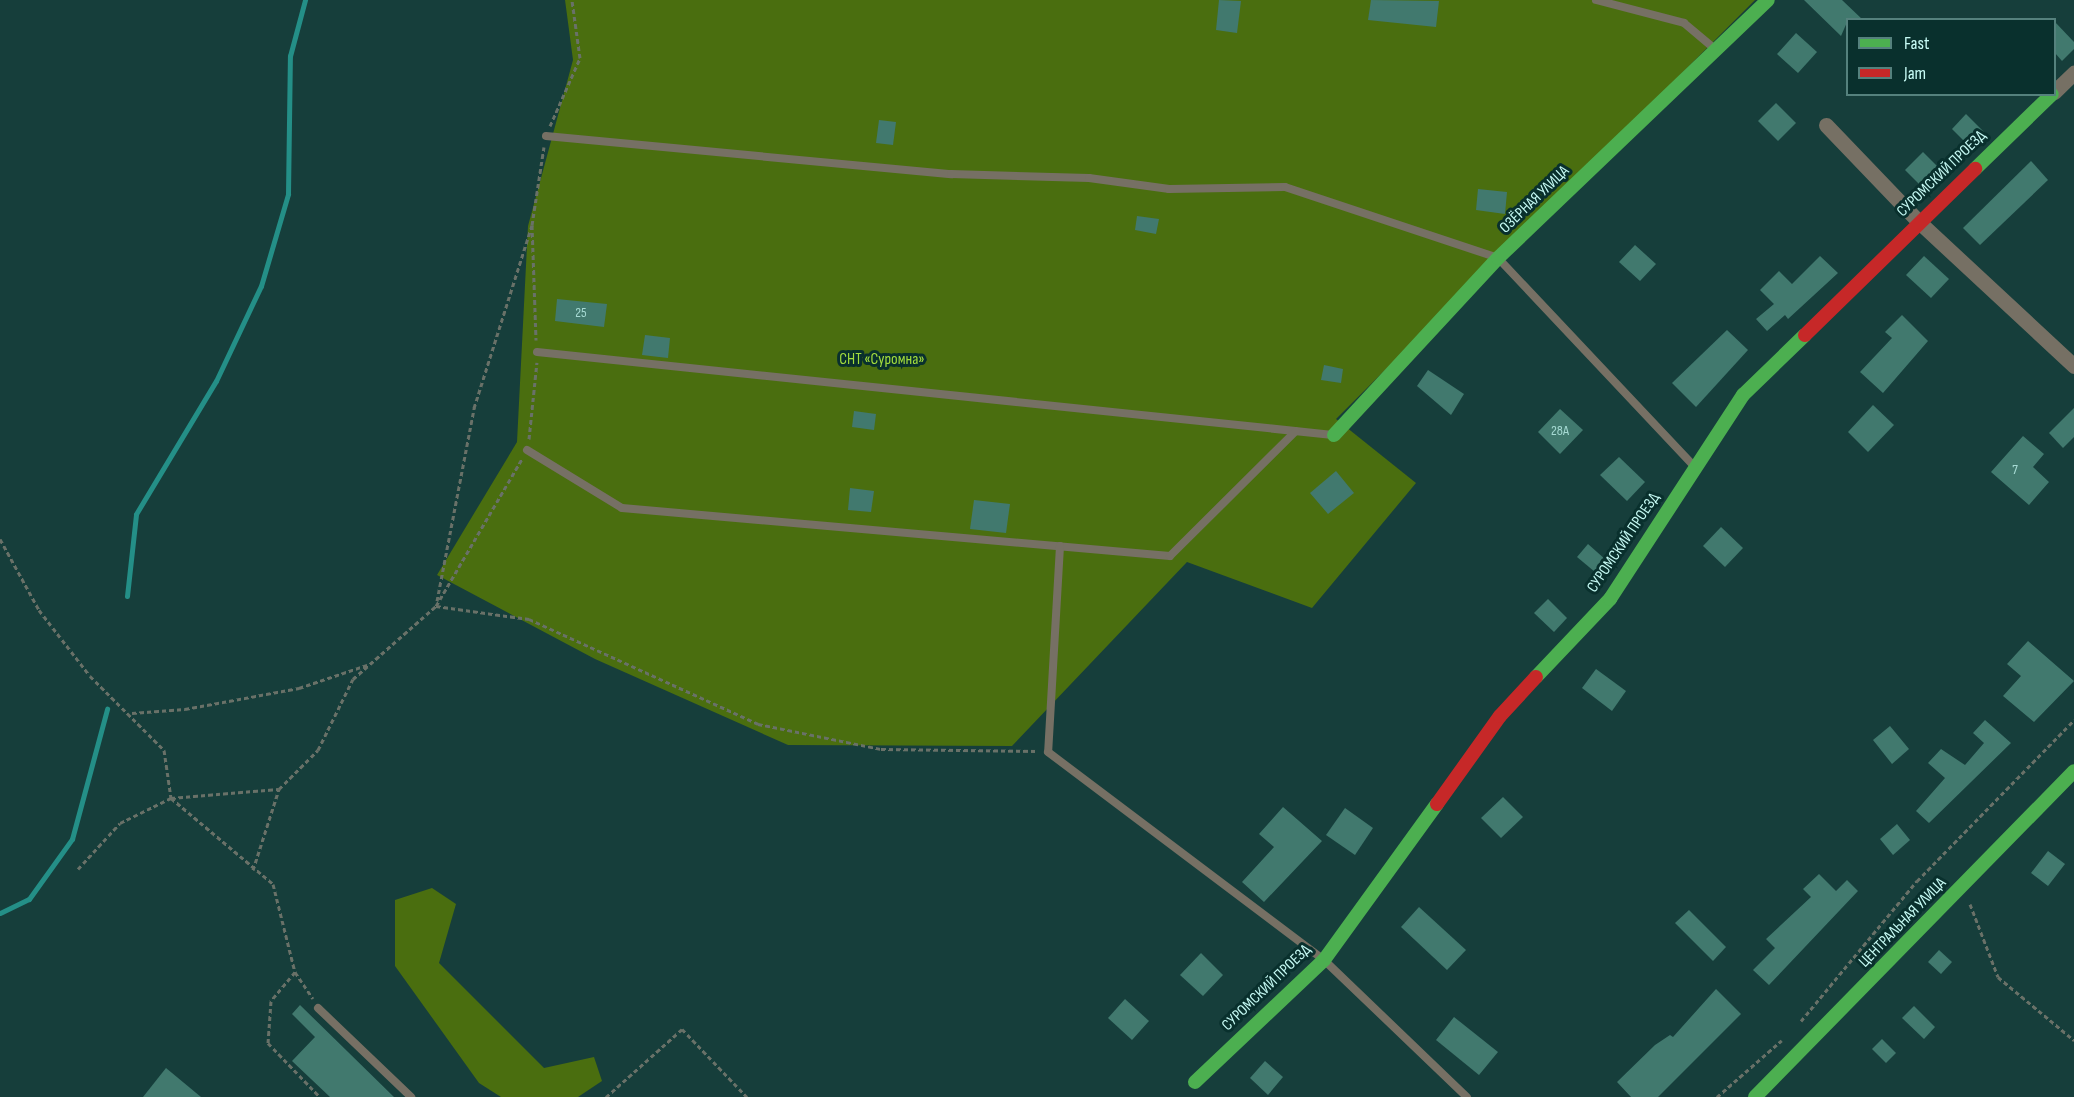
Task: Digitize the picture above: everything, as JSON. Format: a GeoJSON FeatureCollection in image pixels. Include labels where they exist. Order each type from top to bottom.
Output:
{"type":"FeatureCollection","features":[{"type":"Feature","properties":{"kind":"street","name":"ОЗЁРНАЯ УЛИЦА"},"geometry":{"type":"LineString","coordinates":[[1334,435],[1498,258],[1768,0]]}},
{"type":"Feature","properties":{"kind":"street","name":"СУРОМСКИЙ ПРОЕЗД"},"geometry":{"type":"LineString","coordinates":[[2056,90],[2074,73]]}},
{"type":"Feature","properties":{"kind":"street","name":"СУРОМСКИЙ ПРОЕЗД"},"geometry":{"type":"LineString","coordinates":[[1195,1082],[1324,960],[1500,716],[1610,599],[1743,396],[1918,221],[2050,96]]}},
{"type":"Feature","properties":{"kind":"street"},"geometry":{"type":"LineString","coordinates":[[1826,125],[1918,221],[2074,366]]}},
{"type":"Feature","properties":{"kind":"street","name":"ЦЕНТРАЛЬНАЯ УЛИЦА"},"geometry":{"type":"LineString","coordinates":[[1755,1097],[2074,771]]}},
{"type":"Feature","properties":{"kind":"lane"},"geometry":{"type":"LineString","coordinates":[[1596,0],[1684,22],[1716,50]]}},
{"type":"Feature","properties":{"kind":"lane"},"geometry":{"type":"LineString","coordinates":[[546,136],[951,174],[1089,178],[1169,189],[1285,187],[1498,258],[1696,468]]}},
{"type":"Feature","properties":{"kind":"lane"},"geometry":{"type":"LineString","coordinates":[[537,352],[1334,435]]}},
{"type":"Feature","properties":{"kind":"lane"},"geometry":{"type":"LineString","coordinates":[[527,450],[622,508],[1170,556],[1296,431]]}},
{"type":"Feature","properties":{"kind":"lane"},"geometry":{"type":"LineString","coordinates":[[1060,546],[1048,752],[1324,960],[1467,1097]]}},
{"type":"Feature","properties":{"kind":"lane"},"geometry":{"type":"LineString","coordinates":[[318,1008],[411,1097]]}},
{"type":"Feature","properties":{"kind":"path"},"geometry":{"type":"LineString","coordinates":[[436,606],[474,408],[532,225],[546,136],[580,58],[572,0]]}},
{"type":"Feature","properties":{"kind":"path"},"geometry":{"type":"LineString","coordinates":[[253,870],[279,789],[318,750],[354,679],[436,606],[527,450],[537,352],[532,225]]}},
{"type":"Feature","properties":{"kind":"path"},"geometry":{"type":"LineString","coordinates":[[0,539],[39,610],[90,676],[132,713],[164,750],[171,798],[253,870],[273,884],[295,972],[318,1008]]}},
{"type":"Feature","properties":{"kind":"path"},"geometry":{"type":"LineString","coordinates":[[436,606],[530,619],[758,724],[881,749],[1048,752]]}},
{"type":"Feature","properties":{"kind":"path"},"geometry":{"type":"LineString","coordinates":[[132,713],[185,709],[299,688],[370,664]]}},
{"type":"Feature","properties":{"kind":"path"},"geometry":{"type":"LineString","coordinates":[[1800,1023],[1917,880],[2074,720]]}},
{"type":"Feature","properties":{"kind":"path"},"geometry":{"type":"LineString","coordinates":[[78,869],[120,823],[171,798],[279,789]]}},
{"type":"Feature","properties":{"kind":"path"},"geometry":{"type":"LineString","coordinates":[[1962,886],[1998,977],[2074,1040]]}},
{"type":"Feature","properties":{"kind":"path"},"geometry":{"type":"LineString","coordinates":[[295,972],[271,1001],[268,1043],[320,1097]]}},
{"type":"Feature","properties":{"kind":"path"},"geometry":{"type":"LineString","coordinates":[[606,1097],[682,1029],[747,1097]]}},
{"type":"Feature","properties":{"kind":"path"},"geometry":{"type":"LineString","coordinates":[[1717,1097],[1784,1039]]}},
{"type":"Feature","properties":{"kind":"green space","name":"СНТ «Суромна»"},"geometry":{"type":"Polygon","coordinates":[[[565,0],[1755,0],[1336,419],[1416,483],[1312,608],[1187,562],[1012,746],[788,745],[595,659],[437,575],[517,442],[528,226],[573,60],[565,0]]]}},
{"type":"Feature","properties":{"kind":"green space"},"geometry":{"type":"Polygon","coordinates":[[[432,888],[456,904],[439,963],[544,1068],[594,1057],[602,1081],[578,1097],[501,1097],[479,1083],[395,966],[395,900],[432,888]]]}},
{"type":"Feature","properties":{"kind":"building"},"geometry":{"type":"Polygon","coordinates":[[[1219,0],[1241,1],[1237,33],[1216,30],[1219,0]]]}},
{"type":"Feature","properties":{"kind":"building"},"geometry":{"type":"Polygon","coordinates":[[[1371,0],[1439,1],[1436,27],[1368,20],[1371,0]]]}},
{"type":"Feature","properties":{"kind":"building"},"geometry":{"type":"Polygon","coordinates":[[[1804,0],[1842,0],[1861,18],[1846,18],[1841,36],[1804,0]]]}},
{"type":"Feature","properties":{"kind":"building"},"geometry":{"type":"Polygon","coordinates":[[[2056,23],[2074,42],[2074,49],[2062,61],[2056,54],[2056,23]]]}},
{"type":"Feature","properties":{"kind":"building"},"geometry":{"type":"Polygon","coordinates":[[[1796,33],[1817,52],[1798,73],[1777,54],[1796,33]]]}},
{"type":"Feature","properties":{"kind":"building"},"geometry":{"type":"Polygon","coordinates":[[[1776,103],[1796,123],[1778,141],[1758,121],[1776,103]]]}},
{"type":"Feature","properties":{"kind":"building"},"geometry":{"type":"Polygon","coordinates":[[[1966,114],[1984,132],[1970,147],[1952,129],[1966,114]]]}},
{"type":"Feature","properties":{"kind":"building"},"geometry":{"type":"Polygon","coordinates":[[[879,120],[896,122],[893,145],[876,143],[879,120]]]}},
{"type":"Feature","properties":{"kind":"building"},"geometry":{"type":"Polygon","coordinates":[[[1923,152],[1940,169],[1922,187],[1905,170],[1923,152]]]}},
{"type":"Feature","properties":{"kind":"building"},"geometry":{"type":"Polygon","coordinates":[[[2031,161],[2048,180],[1980,245],[1963,228],[2031,161]]]}},
{"type":"Feature","properties":{"kind":"building"},"geometry":{"type":"Polygon","coordinates":[[[1478,189],[1507,192],[1505,214],[1476,210],[1478,189]]]}},
{"type":"Feature","properties":{"kind":"building"},"geometry":{"type":"Polygon","coordinates":[[[1137,216],[1159,219],[1156,234],[1135,230],[1137,216]]]}},
{"type":"Feature","properties":{"kind":"building"},"geometry":{"type":"Polygon","coordinates":[[[1635,245],[1656,264],[1640,281],[1619,262],[1635,245]]]}},
{"type":"Feature","properties":{"kind":"building"},"geometry":{"type":"Polygon","coordinates":[[[1820,256],[1838,273],[1788,319],[1785,315],[1767,331],[1756,319],[1774,304],[1760,290],[1779,271],[1792,284],[1820,256]]]}},
{"type":"Feature","properties":{"kind":"building"},"geometry":{"type":"Polygon","coordinates":[[[1924,256],[1949,279],[1931,298],[1906,275],[1924,256]]]}},
{"type":"Feature","properties":{"kind":"building"},"geometry":{"type":"Polygon","coordinates":[[[557,299],[607,304],[604,327],[555,321],[557,299]]]}},
{"type":"Feature","properties":{"kind":"building"},"geometry":{"type":"Polygon","coordinates":[[[1902,315],[1928,341],[1883,393],[1860,372],[1892,338],[1885,332],[1902,315]]]}},
{"type":"Feature","properties":{"kind":"building"},"geometry":{"type":"Polygon","coordinates":[[[1727,330],[1748,350],[1696,407],[1672,383],[1727,330]]]}},
{"type":"Feature","properties":{"kind":"building"},"geometry":{"type":"Polygon","coordinates":[[[645,335],[670,338],[668,358],[642,355],[645,335]]]}},
{"type":"Feature","properties":{"kind":"building"},"geometry":{"type":"Polygon","coordinates":[[[1324,365],[1343,369],[1341,383],[1321,380],[1324,365]]]}},
{"type":"Feature","properties":{"kind":"building"},"geometry":{"type":"Polygon","coordinates":[[[1428,370],[1464,394],[1451,415],[1417,386],[1428,370]]]}},
{"type":"Feature","properties":{"kind":"building"},"geometry":{"type":"Polygon","coordinates":[[[1873,405],[1894,425],[1868,452],[1848,432],[1873,405]]]}},
{"type":"Feature","properties":{"kind":"building"},"geometry":{"type":"Polygon","coordinates":[[[2074,408],[2074,437],[2063,448],[2049,433],[2074,408]]]}},
{"type":"Feature","properties":{"kind":"building"},"geometry":{"type":"Polygon","coordinates":[[[1560,409],[1583,430],[1560,454],[1538,432],[1560,409]]]}},
{"type":"Feature","properties":{"kind":"building"},"geometry":{"type":"Polygon","coordinates":[[[854,411],[876,414],[874,430],[852,427],[854,411]]]}},
{"type":"Feature","properties":{"kind":"building"},"geometry":{"type":"Polygon","coordinates":[[[2023,436],[2044,454],[2033,467],[2049,482],[2029,505],[1991,472],[2023,436]]]}},
{"type":"Feature","properties":{"kind":"building"},"geometry":{"type":"Polygon","coordinates":[[[1619,457],[1645,482],[1627,501],[1600,475],[1619,457]]]}},
{"type":"Feature","properties":{"kind":"building"},"geometry":{"type":"Polygon","coordinates":[[[1336,471],[1354,493],[1328,514],[1310,493],[1336,471]]]}},
{"type":"Feature","properties":{"kind":"building"},"geometry":{"type":"Polygon","coordinates":[[[850,488],[874,491],[871,512],[848,510],[850,488]]]}},
{"type":"Feature","properties":{"kind":"building"},"geometry":{"type":"Polygon","coordinates":[[[974,500],[1010,504],[1006,533],[970,529],[974,500]]]}},
{"type":"Feature","properties":{"kind":"building"},"geometry":{"type":"Polygon","coordinates":[[[1721,527],[1743,548],[1725,567],[1703,546],[1721,527]]]}},
{"type":"Feature","properties":{"kind":"building"},"geometry":{"type":"Polygon","coordinates":[[[1588,544],[1606,560],[1595,572],[1577,557],[1588,544]]]}},
{"type":"Feature","properties":{"kind":"building"},"geometry":{"type":"Polygon","coordinates":[[[1548,599],[1567,618],[1554,632],[1534,613],[1548,599]]]}},
{"type":"Feature","properties":{"kind":"building"},"geometry":{"type":"Polygon","coordinates":[[[2028,641],[2074,681],[2034,722],[2003,696],[2021,676],[2007,664],[2028,641]]]}},
{"type":"Feature","properties":{"kind":"building"},"geometry":{"type":"Polygon","coordinates":[[[1596,669],[1626,691],[1612,711],[1582,688],[1596,669]]]}},
{"type":"Feature","properties":{"kind":"building"},"geometry":{"type":"Polygon","coordinates":[[[1985,720],[2011,743],[1929,823],[1916,811],[1945,778],[1928,763],[1941,749],[1965,765],[1984,743],[1973,733],[1985,720]]]}},
{"type":"Feature","properties":{"kind":"building"},"geometry":{"type":"Polygon","coordinates":[[[1890,726],[1909,749],[1892,764],[1873,740],[1890,726]]]}},
{"type":"Feature","properties":{"kind":"building"},"geometry":{"type":"Polygon","coordinates":[[[1503,797],[1523,817],[1501,838],[1481,818],[1503,797]]]}},
{"type":"Feature","properties":{"kind":"building"},"geometry":{"type":"Polygon","coordinates":[[[1283,807],[1322,841],[1264,902],[1242,882],[1274,847],[1259,834],[1283,807]]]}},
{"type":"Feature","properties":{"kind":"building"},"geometry":{"type":"Polygon","coordinates":[[[1345,808],[1373,828],[1355,855],[1326,835],[1345,808]]]}},
{"type":"Feature","properties":{"kind":"building"},"geometry":{"type":"Polygon","coordinates":[[[1897,824],[1910,840],[1893,855],[1880,839],[1897,824]]]}},
{"type":"Feature","properties":{"kind":"building"},"geometry":{"type":"Polygon","coordinates":[[[2048,851],[2065,864],[2048,886],[2031,873],[2048,851]]]}},
{"type":"Feature","properties":{"kind":"building"},"geometry":{"type":"Polygon","coordinates":[[[1819,874],[1836,891],[1847,880],[1858,891],[1769,985],[1753,970],[1775,948],[1766,939],[1811,897],[1803,889],[1819,874]]]}},
{"type":"Feature","properties":{"kind":"building"},"geometry":{"type":"Polygon","coordinates":[[[1419,907],[1466,950],[1447,970],[1401,927],[1419,907]]]}},
{"type":"Feature","properties":{"kind":"building"},"geometry":{"type":"Polygon","coordinates":[[[1689,910],[1726,947],[1713,961],[1675,923],[1689,910]]]}},
{"type":"Feature","properties":{"kind":"building"},"geometry":{"type":"Polygon","coordinates":[[[1939,950],[1952,962],[1941,974],[1928,962],[1939,950]]]}},
{"type":"Feature","properties":{"kind":"building"},"geometry":{"type":"Polygon","coordinates":[[[1201,953],[1223,975],[1203,996],[1180,975],[1201,953]]]}},
{"type":"Feature","properties":{"kind":"building"},"geometry":{"type":"Polygon","coordinates":[[[1716,989],[1741,1014],[1658,1097],[1631,1097],[1617,1082],[1655,1045],[1670,1035],[1673,1037],[1716,989]]]}},
{"type":"Feature","properties":{"kind":"building"},"geometry":{"type":"Polygon","coordinates":[[[1125,999],[1149,1021],[1132,1040],[1108,1018],[1125,999]]]}},
{"type":"Feature","properties":{"kind":"building"},"geometry":{"type":"Polygon","coordinates":[[[300,1005],[394,1097],[330,1097],[292,1061],[315,1037],[292,1014],[300,1005]]]}},
{"type":"Feature","properties":{"kind":"building"},"geometry":{"type":"Polygon","coordinates":[[[1914,1006],[1935,1027],[1924,1039],[1902,1018],[1914,1006]]]}},
{"type":"Feature","properties":{"kind":"building"},"geometry":{"type":"Polygon","coordinates":[[[1454,1017],[1498,1052],[1479,1075],[1436,1040],[1454,1017]]]}},
{"type":"Feature","properties":{"kind":"building"},"geometry":{"type":"Polygon","coordinates":[[[1882,1039],[1896,1053],[1886,1063],[1872,1049],[1882,1039]]]}},
{"type":"Feature","properties":{"kind":"building"},"geometry":{"type":"Polygon","coordinates":[[[1265,1061],[1283,1077],[1268,1095],[1250,1078],[1265,1061]]]}},
{"type":"Feature","properties":{"kind":"building"},"geometry":{"type":"Polygon","coordinates":[[[166,1068],[201,1097],[143,1097],[166,1068]]]}},
{"type":"Feature","properties":{"kind":"waterway"},"geometry":{"type":"LineString","coordinates":[[127,596],[136,514],[216,381],[261,286],[288,194],[290,56],[305,0]]}},
{"type":"Feature","properties":{"kind":"waterway"},"geometry":{"type":"LineString","coordinates":[[0,913],[29,899],[72,839],[107,709]]}},
{"type":"Feature","properties":{"kind":"traffic: fast"},"geometry":{"type":"LineString","coordinates":[[1334,435],[1498,258],[1768,0]]}},
{"type":"Feature","properties":{"kind":"traffic: fast"},"geometry":{"type":"LineString","coordinates":[[1975,169],[2050,96]]}},
{"type":"Feature","properties":{"kind":"traffic: fast"},"geometry":{"type":"LineString","coordinates":[[1536,677],[1610,599],[1743,395],[1805,335]]}},
{"type":"Feature","properties":{"kind":"traffic: fast"},"geometry":{"type":"LineString","coordinates":[[1755,1097],[2074,771]]}},
{"type":"Feature","properties":{"kind":"traffic: fast"},"geometry":{"type":"LineString","coordinates":[[1195,1082],[1324,960],[1437,804]]}},
{"type":"Feature","properties":{"kind":"traffic: jam"},"geometry":{"type":"LineString","coordinates":[[1805,335],[1975,169]]}},
{"type":"Feature","properties":{"kind":"traffic: jam"},"geometry":{"type":"LineString","coordinates":[[1437,804],[1500,716],[1536,677]]}}]}
